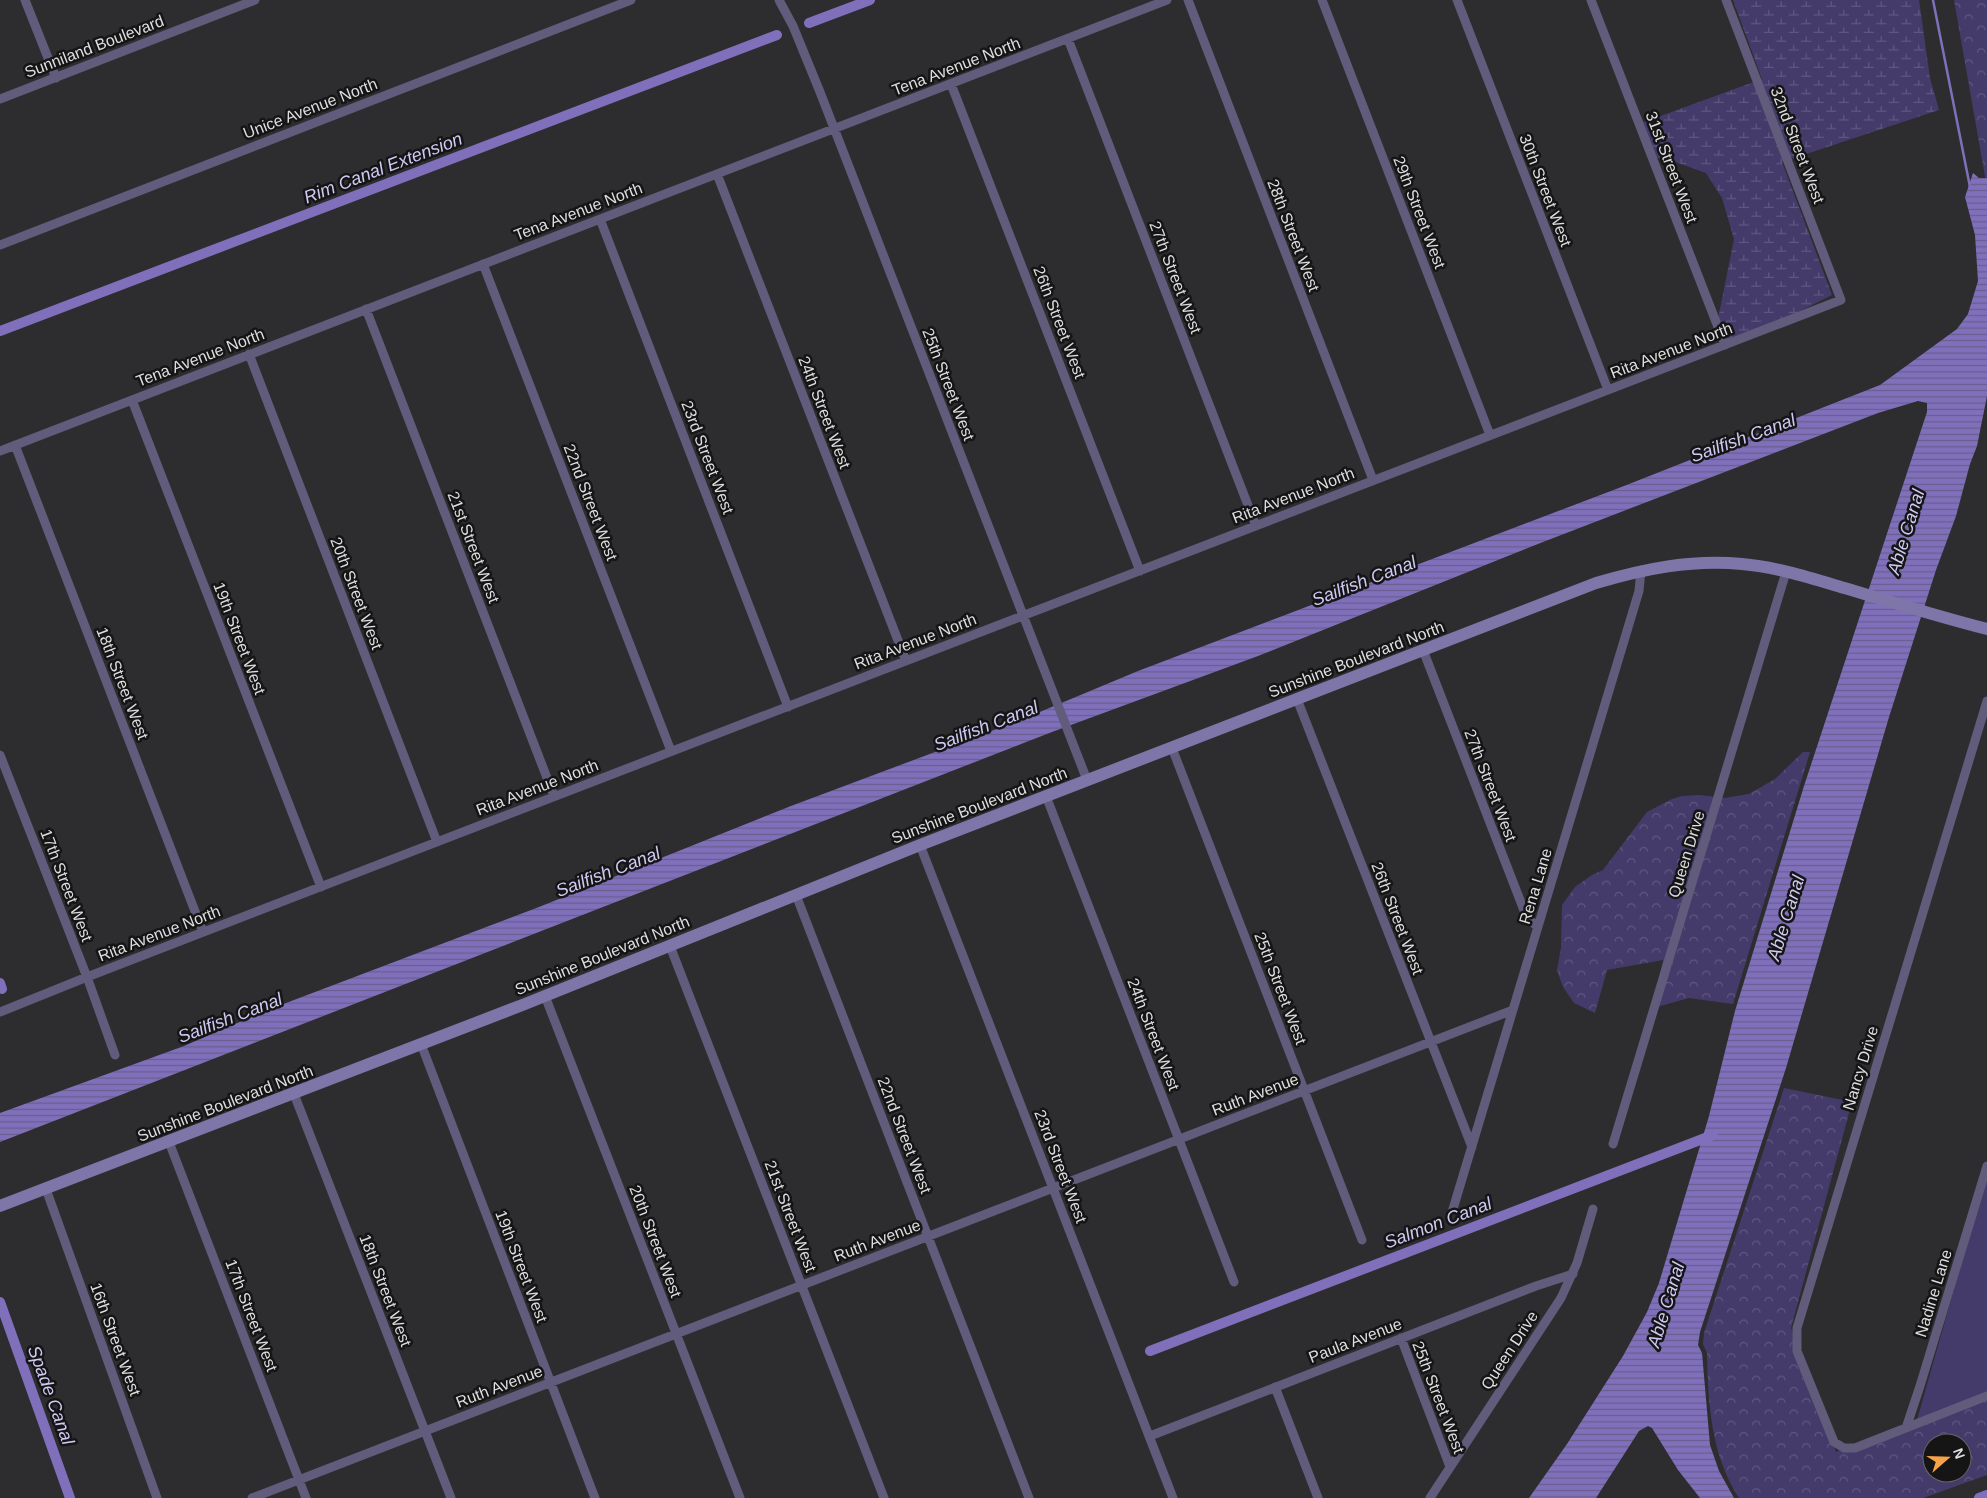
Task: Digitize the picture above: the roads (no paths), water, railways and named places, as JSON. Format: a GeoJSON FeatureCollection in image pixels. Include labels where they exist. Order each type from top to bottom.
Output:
{"type":"FeatureCollection","features":[{"type":"Feature","properties":{"kind":"street"},"geometry":{"type":"LineString","coordinates":[[26,0],[56,78]]}},
{"type":"Feature","properties":{"kind":"street","name":"Sunniland Boulevard"},"geometry":{"type":"LineString","coordinates":[[0,99],[255,0]]}},
{"type":"Feature","properties":{"kind":"street","name":"Unice Avenue North"},"geometry":{"type":"LineString","coordinates":[[0,245],[631,0]]}},
{"type":"Feature","properties":{"kind":"street","name":"25th Street West"},"geometry":{"type":"LineString","coordinates":[[779,0],[793,26],[834,128],[1087,780]]}},
{"type":"Feature","properties":{"kind":"street","name":"Tena Avenue North"},"geometry":{"type":"LineString","coordinates":[[0,451],[1167,0]]}},
{"type":"Feature","properties":{"kind":"street","name":"28th Street West"},"geometry":{"type":"LineString","coordinates":[[1188,0],[1373,480]]}},
{"type":"Feature","properties":{"kind":"street","name":"29th Street West"},"geometry":{"type":"LineString","coordinates":[[1322,0],[1490,435]]}},
{"type":"Feature","properties":{"kind":"street","name":"30th Street West"},"geometry":{"type":"LineString","coordinates":[[1457,0],[1608,390]]}},
{"type":"Feature","properties":{"kind":"street","name":"31st Street West"},"geometry":{"type":"LineString","coordinates":[[1591,0],[1725,345]]}},
{"type":"Feature","properties":{"kind":"street","name":"32nd Street West"},"geometry":{"type":"LineString","coordinates":[[1726,0],[1841,300]]}},
{"type":"Feature","properties":{"kind":"street","name":"27th Street West"},"geometry":{"type":"LineString","coordinates":[[1068,39],[1256,526]]}},
{"type":"Feature","properties":{"kind":"street","name":"26th Street West"},"geometry":{"type":"LineString","coordinates":[[951,84],[1140,571]]}},
{"type":"Feature","properties":{"kind":"street","name":"24th Street West"},"geometry":{"type":"LineString","coordinates":[[717,174],[906,661]]}},
{"type":"Feature","properties":{"kind":"street","name":"23rd Street West"},"geometry":{"type":"LineString","coordinates":[[600,219],[788,707]]}},
{"type":"Feature","properties":{"kind":"street","name":"22nd Street West"},"geometry":{"type":"LineString","coordinates":[[483,264],[672,752]]}},
{"type":"Feature","properties":{"kind":"street","name":"Rita Avenue North"},"geometry":{"type":"LineString","coordinates":[[0,1012],[554,796],[1841,300]]}},
{"type":"Feature","properties":{"kind":"street","name":"21st Street West"},"geometry":{"type":"LineString","coordinates":[[366,309],[554,796]]}},
{"type":"Feature","properties":{"kind":"street","name":"20th Street West"},"geometry":{"type":"LineString","coordinates":[[249,354],[437,842]]}},
{"type":"Feature","properties":{"kind":"street","name":"19th Street West"},"geometry":{"type":"LineString","coordinates":[[132,400],[321,887]]}},
{"type":"Feature","properties":{"kind":"street","name":"18th Street West"},"geometry":{"type":"LineString","coordinates":[[15,445],[203,932]]}},
{"type":"Feature","properties":{"kind":"street","name":"Sunshine Boulevard North"},"geometry":{"type":"LineString","coordinates":[[0,1206],[294,1094],[1046,796],[1596,583],[1641,570],[1674,565],[1705,563],[1753,565],[1786,572],[1987,629]]}},
{"type":"Feature","properties":{"kind":"street","name":"Rena Lane"},"geometry":{"type":"LineString","coordinates":[[1454,1209],[1639,592],[1641,570]]}},
{"type":"Feature","properties":{"kind":"street","name":"Queen Drive"},"geometry":{"type":"LineString","coordinates":[[1613,1144],[1786,572]]}},
{"type":"Feature","properties":{"kind":"street","name":"27th Street West"},"geometry":{"type":"LineString","coordinates":[[1423,650],[1527,918],[1538,927]]}},
{"type":"Feature","properties":{"kind":"street","name":"26th Street West"},"geometry":{"type":"LineString","coordinates":[[1297,699],[1472,1147]]}},
{"type":"Feature","properties":{"kind":"street","name":"Nancy Drive"},"geometry":{"type":"LineString","coordinates":[[1906,1428],[1855,1448],[1844,1448],[1834,1442],[1797,1351],[1797,1328],[1985,717],[1987,701]]}},
{"type":"Feature","properties":{"kind":"street","name":"25th Street West"},"geometry":{"type":"LineString","coordinates":[[1172,748],[1362,1240]]}},
{"type":"Feature","properties":{"kind":"street","name":"17th Street West"},"geometry":{"type":"LineString","coordinates":[[0,755],[87,977],[115,1055]]}},
{"type":"Feature","properties":{"kind":"street","name":"24th Street West"},"geometry":{"type":"LineString","coordinates":[[1046,796],[1234,1282]]}},
{"type":"Feature","properties":{"kind":"street","name":"23rd Street West"},"geometry":{"type":"LineString","coordinates":[[920,846],[1174,1498]]}},
{"type":"Feature","properties":{"kind":"street","name":"22nd Street West"},"geometry":{"type":"LineString","coordinates":[[796,896],[1029,1498]]}},
{"type":"Feature","properties":{"kind":"street","name":"21st Street West"},"geometry":{"type":"LineString","coordinates":[[670,946],[884,1498]]}},
{"type":"Feature","properties":{"kind":"street","name":"20th Street West"},"geometry":{"type":"LineString","coordinates":[[545,996],[740,1498]]}},
{"type":"Feature","properties":{"kind":"street","name":"Ruth Avenue"},"geometry":{"type":"LineString","coordinates":[[252,1498],[1513,1010]]}},
{"type":"Feature","properties":{"kind":"street","name":"19th Street West"},"geometry":{"type":"LineString","coordinates":[[421,1044],[595,1498]]}},
{"type":"Feature","properties":{"kind":"street","name":"18th Street West"},"geometry":{"type":"LineString","coordinates":[[294,1094],[451,1498]]}},
{"type":"Feature","properties":{"kind":"street","name":"17th Street West"},"geometry":{"type":"LineString","coordinates":[[169,1142],[306,1498]]}},
{"type":"Feature","properties":{"kind":"street","name":"Nadine Lane"},"geometry":{"type":"LineString","coordinates":[[1906,1428],[1987,1166]]}},
{"type":"Feature","properties":{"kind":"street","name":"16th Street West"},"geometry":{"type":"LineString","coordinates":[[46,1190],[157,1498]]}},
{"type":"Feature","properties":{"kind":"street","name":"Queen Drive"},"geometry":{"type":"LineString","coordinates":[[1430,1498],[1561,1298],[1573,1274],[1593,1209]]}},
{"type":"Feature","properties":{"kind":"street","name":"Paula Avenue"},"geometry":{"type":"LineString","coordinates":[[1150,1436],[1400,1338],[1536,1286],[1573,1274]]}},
{"type":"Feature","properties":{"kind":"street","name":"25th Street West"},"geometry":{"type":"LineString","coordinates":[[1400,1338],[1450,1467]]}},
{"type":"Feature","properties":{"kind":"street"},"geometry":{"type":"LineString","coordinates":[[1275,1387],[1318,1498]]}},
{"type":"Feature","properties":{"kind":"street"},"geometry":{"type":"LineString","coordinates":[[1906,1428],[1987,1396]]}},
{"type":"Feature","properties":{"kind":"water","name":"Able Canal"},"geometry":{"type":"Polygon","coordinates":[[[1973,173],[1979,178],[1987,178],[1987,396],[1977,446],[1970,464],[1956,516],[1936,570],[1889,717],[1786,1068],[1700,1332],[1698,1345],[1702,1353],[1710,1445],[1719,1471],[1734,1498],[1700,1498],[1678,1470],[1652,1428],[1648,1426],[1639,1431],[1596,1498],[1529,1498],[1567,1444],[1623,1356],[1647,1312],[1659,1283],[1709,1116],[1735,1011],[1804,786],[1927,412],[1927,403],[1918,401],[1878,413],[1543,542],[1258,656],[1052,732],[0,1142],[0,1113],[184,1046],[265,1011],[539,907],[791,806],[1023,719],[1138,671],[1624,486],[1880,385],[1957,329],[1968,314],[1978,281],[1975,235],[1965,197],[1973,173]]]}},
{"type":"Feature","properties":{"kind":"waterway","name":"Rim Canal Extension"},"geometry":{"type":"LineString","coordinates":[[809,23],[870,0]]}},
{"type":"Feature","properties":{"kind":"waterway"},"geometry":{"type":"LineString","coordinates":[[1933,0],[1970,187]]}},
{"type":"Feature","properties":{"kind":"waterway","name":"Rim Canal Extension"},"geometry":{"type":"LineString","coordinates":[[0,331],[777,35]]}},
{"type":"Feature","properties":{"kind":"waterway"},"geometry":{"type":"LineString","coordinates":[[0,983],[2,989]]}},
{"type":"Feature","properties":{"kind":"waterway","name":"Salmon Canal"},"geometry":{"type":"LineString","coordinates":[[1150,1351],[1713,1135]]}},
{"type":"Feature","properties":{"kind":"waterway","name":"Spade Canal"},"geometry":{"type":"LineString","coordinates":[[0,1302],[70,1498]]}},
{"type":"Feature","properties":{"kind":"waterway"},"geometry":{"type":"LineString","coordinates":[[1979,1498],[1987,1495]]}},
{"type":"Feature","properties":{"kind":"water label","name":"Sailfish Canal"},"geometry":{"type":"Point","coordinates":[1743,438]}},
{"type":"Feature","properties":{"kind":"water label","name":"Sailfish Canal"},"geometry":{"type":"Point","coordinates":[1364,581]}},
{"type":"Feature","properties":{"kind":"water label","name":"Sailfish Canal"},"geometry":{"type":"Point","coordinates":[986,726]}},
{"type":"Feature","properties":{"kind":"water label","name":"Sailfish Canal"},"geometry":{"type":"Point","coordinates":[608,872]}},
{"type":"Feature","properties":{"kind":"water label","name":"Sailfish Canal"},"geometry":{"type":"Point","coordinates":[230,1018]}}]}
